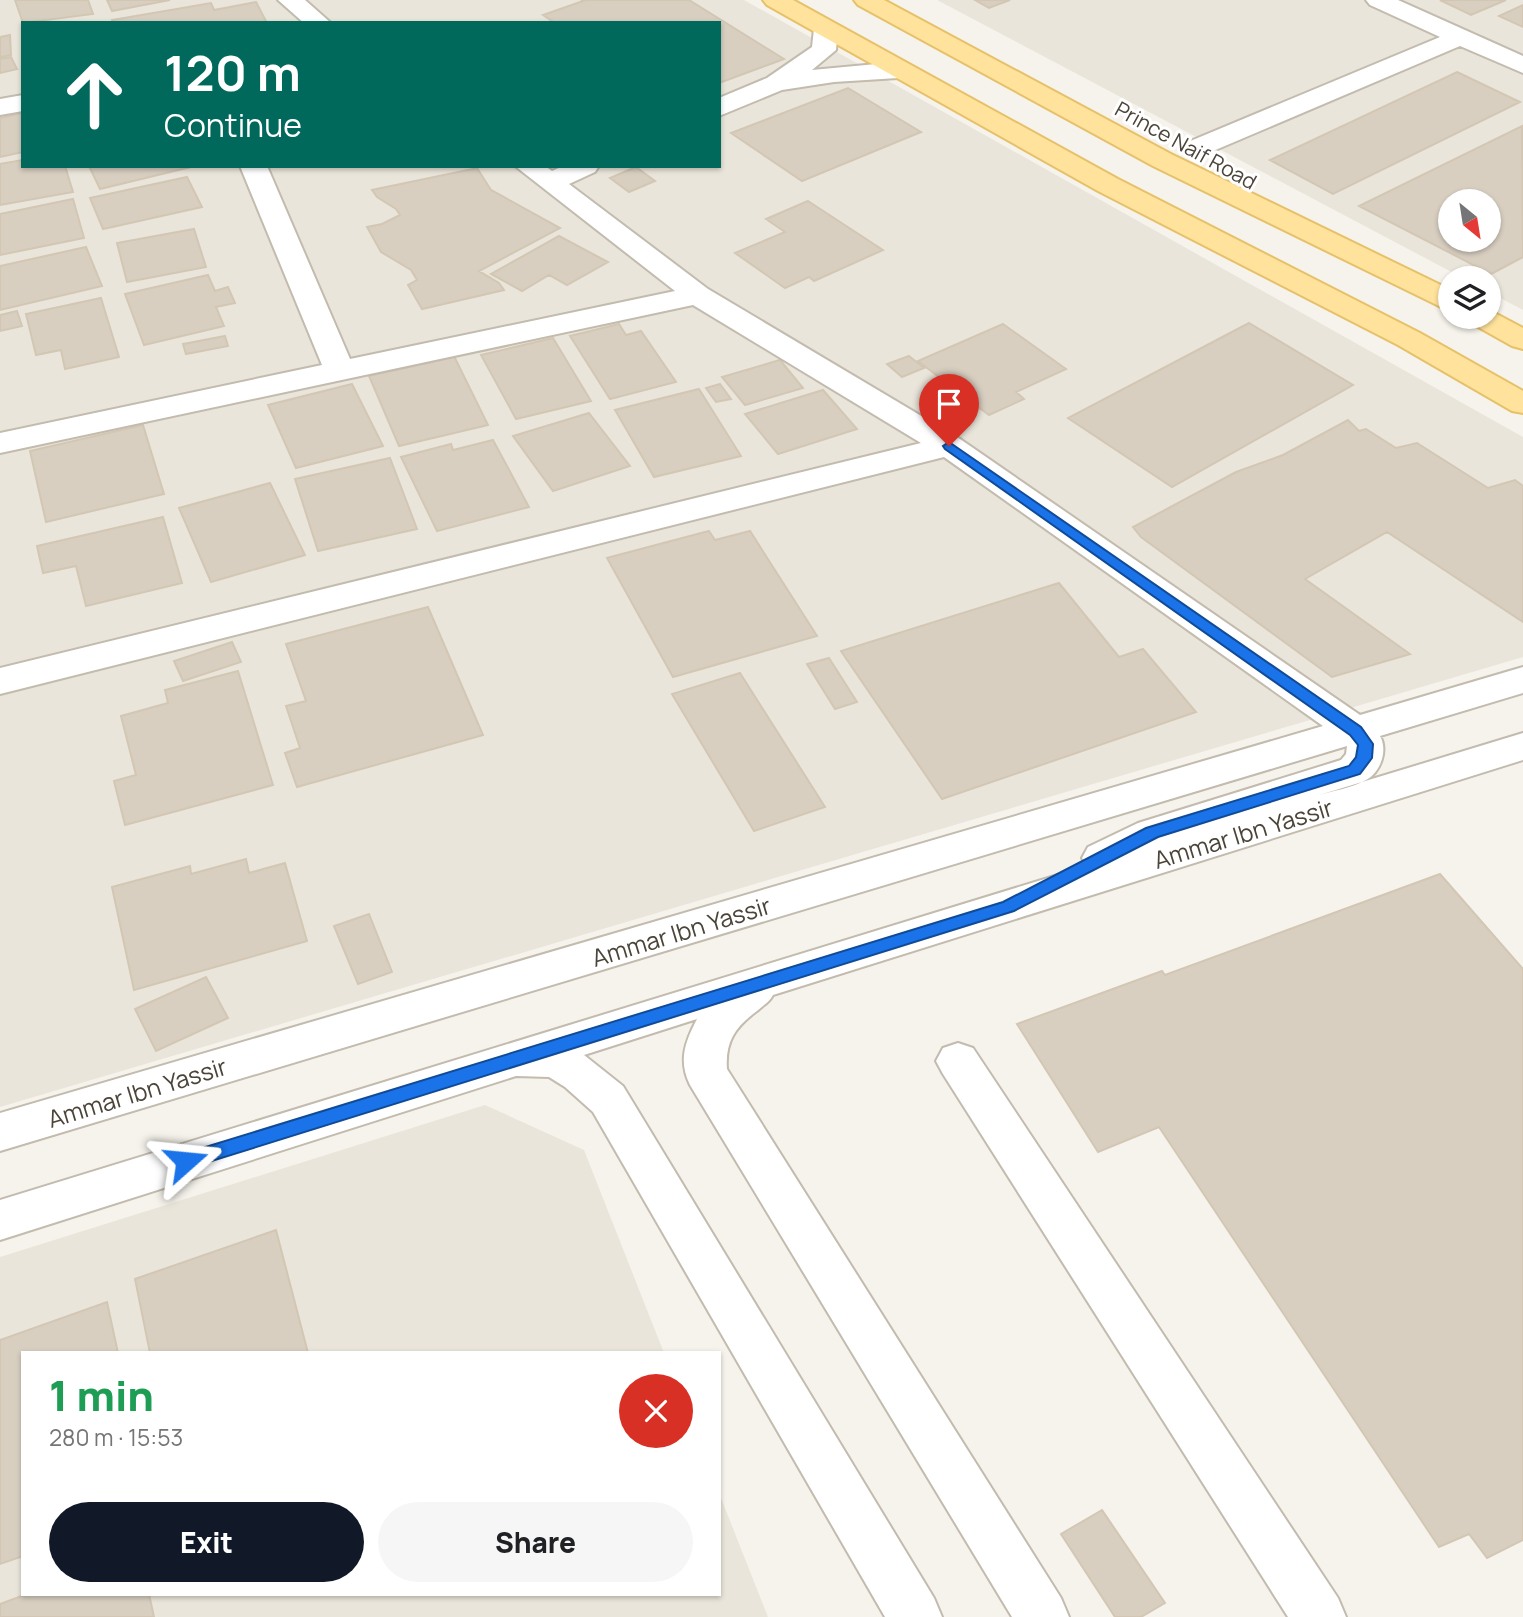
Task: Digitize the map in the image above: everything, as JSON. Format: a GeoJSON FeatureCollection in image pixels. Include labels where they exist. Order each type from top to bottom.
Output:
{"type":"FeatureCollection","features":[{"type":"Feature","properties":{"kind":"main road"},"geometry":{"type":"LineString","coordinates":[[775,0],[1108,186],[1409,338]]}},
{"type":"Feature","properties":{"kind":"main road"},"geometry":{"type":"LineString","coordinates":[[818,0],[1137,176],[1523,404]]}},
{"type":"Feature","properties":{"kind":"main road"},"geometry":{"type":"LineString","coordinates":[[866,0],[1167,147],[1438,293]]}},
{"type":"Feature","properties":{"kind":"main road"},"geometry":{"type":"LineString","coordinates":[[915,0],[1050,71]]}},
{"type":"Feature","properties":{"kind":"main road","name":"Prince Naif Road"},"geometry":{"type":"LineString","coordinates":[[1167,147],[1196,148],[1438,292]]}},
{"type":"Feature","properties":{"kind":"main road"},"geometry":{"type":"LineString","coordinates":[[1501,328],[1523,340]]}},
{"type":"Feature","properties":{"kind":"street"},"geometry":{"type":"LineString","coordinates":[[290,0],[316,21]]}},
{"type":"Feature","properties":{"kind":"street"},"geometry":{"type":"LineString","coordinates":[[1378,0],[1523,65]]}},
{"type":"Feature","properties":{"kind":"street"},"geometry":{"type":"LineString","coordinates":[[721,107],[776,83],[824,50],[826,29]]}},
{"type":"Feature","properties":{"kind":"street"},"geometry":{"type":"LineString","coordinates":[[1196,148],[1460,37]]}},
{"type":"Feature","properties":{"kind":"street"},"geometry":{"type":"LineString","coordinates":[[776,83],[834,74],[898,70]]}},
{"type":"Feature","properties":{"kind":"street"},"geometry":{"type":"LineString","coordinates":[[0,107],[21,103]]}},
{"type":"Feature","properties":{"kind":"street"},"geometry":{"type":"LineString","coordinates":[[254,168],[340,371]]}},
{"type":"Feature","properties":{"kind":"street"},"geometry":{"type":"LineString","coordinates":[[539,174],[574,168]]}},
{"type":"Feature","properties":{"kind":"street"},"geometry":{"type":"LineString","coordinates":[[539,174],[698,295],[949,446],[1356,731],[1366,744],[1364,758],[1354,770],[1152,833],[1008,906]]}},
{"type":"Feature","properties":{"kind":"street"},"geometry":{"type":"LineString","coordinates":[[0,443],[698,295]]}},
{"type":"Feature","properties":{"kind":"street"},"geometry":{"type":"LineString","coordinates":[[0,681],[949,446]]}},
{"type":"Feature","properties":{"kind":"street","name":"Ammar Ibn Yassir"},"geometry":{"type":"LineString","coordinates":[[0,1132],[1523,680]]}},
{"type":"Feature","properties":{"kind":"street","name":"Ammar Ibn Yassir"},"geometry":{"type":"LineString","coordinates":[[0,1220],[1523,746]]}},
{"type":"Feature","properties":{"kind":"street"},"geometry":{"type":"LineString","coordinates":[[774,980],[743,997],[717,1023],[705,1048],[705,1072],[1042,1617]]}},
{"type":"Feature","properties":{"kind":"street"},"geometry":{"type":"LineString","coordinates":[[504,1061],[555,1059],[580,1074],[607,1099],[915,1617]]}},
{"type":"Feature","properties":{"kind":"street"},"geometry":{"type":"LineString","coordinates":[[958,1061],[1320,1617]]}},
{"type":"Feature","properties":{"kind":"shaded area"},"geometry":{"type":"Polygon","coordinates":[[[0,0],[744,0],[1523,437],[1523,657],[0,1107],[0,0]]]}},
{"type":"Feature","properties":{"kind":"shaded area"},"geometry":{"type":"Polygon","coordinates":[[[937,0],[1523,0],[1523,310],[1501,298],[1501,266],[1440,266],[937,0]]]}},
{"type":"Feature","properties":{"kind":"shaded area"},"geometry":{"type":"Polygon","coordinates":[[[485,1105],[584,1150],[663,1351],[21,1351],[21,1596],[721,1596],[721,1498],[768,1617],[0,1617],[0,1257],[485,1105]]]}},
{"type":"Feature","properties":{"kind":"building"},"geometry":{"type":"Polygon","coordinates":[[[15,0],[88,0],[93,14],[39,21],[22,21],[15,0]]]}},
{"type":"Feature","properties":{"kind":"building"},"geometry":{"type":"Polygon","coordinates":[[[107,0],[170,0],[112,11],[107,0]]]}},
{"type":"Feature","properties":{"kind":"building"},"geometry":{"type":"Polygon","coordinates":[[[581,0],[689,0],[784,59],[721,82],[721,21],[552,21],[543,15],[583,1],[581,0]]]}},
{"type":"Feature","properties":{"kind":"building"},"geometry":{"type":"Polygon","coordinates":[[[975,0],[1010,0],[989,8],[975,0]]]}},
{"type":"Feature","properties":{"kind":"building"},"geometry":{"type":"Polygon","coordinates":[[[1440,0],[1506,0],[1471,15],[1440,0]]]}},
{"type":"Feature","properties":{"kind":"building"},"geometry":{"type":"Polygon","coordinates":[[[256,2],[266,21],[112,20],[211,3],[214,10],[256,2]]]}},
{"type":"Feature","properties":{"kind":"building"},"geometry":{"type":"Polygon","coordinates":[[[1523,5],[1523,27],[1499,16],[1523,5]]]}},
{"type":"Feature","properties":{"kind":"building"},"geometry":{"type":"Polygon","coordinates":[[[10,35],[11,55],[0,57],[0,37],[10,35]]]}},
{"type":"Feature","properties":{"kind":"building"},"geometry":{"type":"Polygon","coordinates":[[[11,57],[17,69],[0,73],[0,59],[11,57]]]}},
{"type":"Feature","properties":{"kind":"building"},"geometry":{"type":"Polygon","coordinates":[[[1457,72],[1520,102],[1333,194],[1270,160],[1457,72]]]}},
{"type":"Feature","properties":{"kind":"building"},"geometry":{"type":"Polygon","coordinates":[[[848,88],[921,132],[802,181],[731,133],[848,88]]]}},
{"type":"Feature","properties":{"kind":"building"},"geometry":{"type":"Polygon","coordinates":[[[21,113],[21,152],[0,157],[0,118],[21,113]]]}},
{"type":"Feature","properties":{"kind":"building"},"geometry":{"type":"Polygon","coordinates":[[[1522,126],[1523,257],[1501,269],[1501,266],[1475,266],[1448,252],[1502,252],[1502,189],[1438,189],[1438,247],[1359,206],[1522,126]]]}},
{"type":"Feature","properties":{"kind":"building"},"geometry":{"type":"Polygon","coordinates":[[[21,160],[21,168],[66,168],[73,192],[0,205],[0,164],[21,160]]]}},
{"type":"Feature","properties":{"kind":"building"},"geometry":{"type":"Polygon","coordinates":[[[90,168],[187,168],[100,189],[90,168]]]}},
{"type":"Feature","properties":{"kind":"building"},"geometry":{"type":"Polygon","coordinates":[[[477,168],[491,190],[560,228],[479,271],[499,283],[504,290],[422,309],[408,285],[417,280],[411,270],[381,252],[367,227],[382,224],[400,215],[372,190],[477,168]]]}},
{"type":"Feature","properties":{"kind":"building"},"geometry":{"type":"Polygon","coordinates":[[[637,168],[655,181],[629,192],[610,178],[637,168]]]}},
{"type":"Feature","properties":{"kind":"building"},"geometry":{"type":"Polygon","coordinates":[[[187,177],[202,207],[103,229],[90,198],[187,177]]]}},
{"type":"Feature","properties":{"kind":"building"},"geometry":{"type":"Polygon","coordinates":[[[73,199],[84,238],[0,255],[0,214],[73,199]]]}},
{"type":"Feature","properties":{"kind":"building"},"geometry":{"type":"Polygon","coordinates":[[[808,201],[883,250],[814,281],[809,277],[785,288],[735,253],[785,232],[766,219],[808,201]]]}},
{"type":"Feature","properties":{"kind":"building"},"geometry":{"type":"Polygon","coordinates":[[[194,229],[206,267],[127,282],[117,243],[194,229]]]}},
{"type":"Feature","properties":{"kind":"building"},"geometry":{"type":"Polygon","coordinates":[[[559,236],[608,262],[567,285],[549,275],[522,291],[491,274],[559,236]]]}},
{"type":"Feature","properties":{"kind":"building"},"geometry":{"type":"Polygon","coordinates":[[[86,247],[102,286],[0,310],[0,266],[86,247]]]}},
{"type":"Feature","properties":{"kind":"building"},"geometry":{"type":"Polygon","coordinates":[[[208,275],[215,291],[228,287],[235,303],[216,307],[224,326],[144,345],[125,294],[208,275]]]}},
{"type":"Feature","properties":{"kind":"building"},"geometry":{"type":"Polygon","coordinates":[[[101,298],[119,357],[65,369],[61,350],[36,355],[26,314],[101,298]]]}},
{"type":"Feature","properties":{"kind":"building"},"geometry":{"type":"Polygon","coordinates":[[[17,311],[22,326],[0,331],[0,315],[17,311]]]}},
{"type":"Feature","properties":{"kind":"building"},"geometry":{"type":"Polygon","coordinates":[[[1249,323],[1353,385],[1172,487],[1068,418],[1249,323]]]}},
{"type":"Feature","properties":{"kind":"building"},"geometry":{"type":"Polygon","coordinates":[[[619,324],[626,335],[641,331],[676,382],[610,399],[570,336],[619,324]]]}},
{"type":"Feature","properties":{"kind":"building"},"geometry":{"type":"Polygon","coordinates":[[[1003,324],[1066,369],[1016,392],[1024,399],[989,415],[918,361],[1003,324]]]}},
{"type":"Feature","properties":{"kind":"building"},"geometry":{"type":"Polygon","coordinates":[[[225,336],[228,346],[186,354],[183,344],[225,336]]]}},
{"type":"Feature","properties":{"kind":"building"},"geometry":{"type":"Polygon","coordinates":[[[553,338],[591,401],[516,419],[481,355],[553,338]]]}},
{"type":"Feature","properties":{"kind":"building"},"geometry":{"type":"Polygon","coordinates":[[[452,352],[488,425],[399,446],[369,376],[432,362],[429,357],[452,352]]]}},
{"type":"Feature","properties":{"kind":"building"},"geometry":{"type":"Polygon","coordinates":[[[909,356],[924,368],[902,377],[887,364],[909,356]]]}},
{"type":"Feature","properties":{"kind":"building"},"geometry":{"type":"Polygon","coordinates":[[[780,360],[803,388],[745,405],[722,377],[780,360]]]}},
{"type":"Feature","properties":{"kind":"building"},"geometry":{"type":"Polygon","coordinates":[[[352,384],[383,446],[296,468],[268,405],[352,384]]]}},
{"type":"Feature","properties":{"kind":"building"},"geometry":{"type":"Polygon","coordinates":[[[720,384],[731,399],[716,402],[706,388],[720,384]]]}},
{"type":"Feature","properties":{"kind":"building"},"geometry":{"type":"Polygon","coordinates":[[[699,389],[741,456],[654,477],[615,410],[699,389]]]}},
{"type":"Feature","properties":{"kind":"building"},"geometry":{"type":"Polygon","coordinates":[[[823,390],[857,429],[778,454],[745,414],[823,390]]]}},
{"type":"Feature","properties":{"kind":"building"},"geometry":{"type":"Polygon","coordinates":[[[589,413],[630,466],[553,491],[513,436],[589,413]]]}},
{"type":"Feature","properties":{"kind":"building"},"geometry":{"type":"Polygon","coordinates":[[[1348,420],[1359,431],[1366,429],[1396,448],[1417,443],[1488,488],[1515,480],[1523,486],[1523,622],[1387,532],[1305,579],[1410,654],[1332,677],[1141,537],[1133,527],[1236,472],[1283,455],[1348,420]]]}},
{"type":"Feature","properties":{"kind":"building"},"geometry":{"type":"Polygon","coordinates":[[[143,425],[164,494],[46,522],[30,451],[143,425]]]}},
{"type":"Feature","properties":{"kind":"building"},"geometry":{"type":"Polygon","coordinates":[[[493,440],[529,507],[437,531],[401,457],[451,444],[453,450],[493,440]]]}},
{"type":"Feature","properties":{"kind":"building"},"geometry":{"type":"Polygon","coordinates":[[[390,458],[417,529],[318,551],[295,479],[390,458]]]}},
{"type":"Feature","properties":{"kind":"building"},"geometry":{"type":"Polygon","coordinates":[[[270,483],[305,555],[211,582],[179,508],[270,483]]]}},
{"type":"Feature","properties":{"kind":"building"},"geometry":{"type":"Polygon","coordinates":[[[163,517],[182,583],[86,606],[76,566],[43,573],[37,546],[163,517]]]}},
{"type":"Feature","properties":{"kind":"building"},"geometry":{"type":"Polygon","coordinates":[[[709,531],[715,540],[750,531],[817,636],[673,677],[607,558],[709,531]]]}},
{"type":"Feature","properties":{"kind":"building"},"geometry":{"type":"Polygon","coordinates":[[[1059,583],[1119,657],[1143,649],[1196,712],[942,799],[841,651],[1059,583]]]}},
{"type":"Feature","properties":{"kind":"building"},"geometry":{"type":"Polygon","coordinates":[[[428,607],[483,735],[297,787],[285,753],[300,748],[286,706],[306,701],[286,644],[428,607]]]}},
{"type":"Feature","properties":{"kind":"building"},"geometry":{"type":"Polygon","coordinates":[[[232,642],[241,662],[183,681],[174,661],[232,642]]]}},
{"type":"Feature","properties":{"kind":"building"},"geometry":{"type":"Polygon","coordinates":[[[829,658],[857,702],[835,709],[807,664],[829,658]]]}},
{"type":"Feature","properties":{"kind":"building"},"geometry":{"type":"Polygon","coordinates":[[[238,671],[273,785],[125,825],[114,781],[136,775],[121,716],[168,703],[165,690],[238,671]]]}},
{"type":"Feature","properties":{"kind":"building"},"geometry":{"type":"Polygon","coordinates":[[[740,673],[825,807],[754,831],[672,694],[740,673]]]}},
{"type":"Feature","properties":{"kind":"building"},"geometry":{"type":"Polygon","coordinates":[[[246,859],[249,873],[285,863],[307,941],[134,990],[112,887],[190,866],[191,874],[246,859]]]}},
{"type":"Feature","properties":{"kind":"building"},"geometry":{"type":"Polygon","coordinates":[[[1440,874],[1523,969],[1523,1540],[1487,1558],[1469,1534],[1439,1547],[1159,1127],[1098,1152],[1017,1024],[1162,971],[1165,975],[1440,874]]]}},
{"type":"Feature","properties":{"kind":"building"},"geometry":{"type":"Polygon","coordinates":[[[369,914],[392,972],[358,984],[334,926],[369,914]]]}},
{"type":"Feature","properties":{"kind":"building"},"geometry":{"type":"Polygon","coordinates":[[[206,977],[228,1018],[156,1051],[135,1009],[206,977]]]}},
{"type":"Feature","properties":{"kind":"building"},"geometry":{"type":"Polygon","coordinates":[[[276,1230],[307,1351],[150,1351],[135,1279],[276,1230]]]}},
{"type":"Feature","properties":{"kind":"building"},"geometry":{"type":"Polygon","coordinates":[[[107,1302],[118,1351],[21,1351],[21,1557],[0,1564],[0,1340],[107,1302]]]}},
{"type":"Feature","properties":{"kind":"building"},"geometry":{"type":"Polygon","coordinates":[[[1102,1510],[1165,1603],[1141,1617],[1115,1617],[1061,1534],[1102,1510]]]}},
{"type":"Feature","properties":{"kind":"building"},"geometry":{"type":"Polygon","coordinates":[[[22,1596],[149,1596],[154,1617],[0,1617],[0,1604],[22,1596]]]}},
{"type":"Feature","properties":{"kind":"route"},"geometry":{"type":"LineString","coordinates":[[186,1161],[1008,906],[1152,833],[1354,770],[1364,758],[1366,744],[1356,731],[949,446]]}}]}
